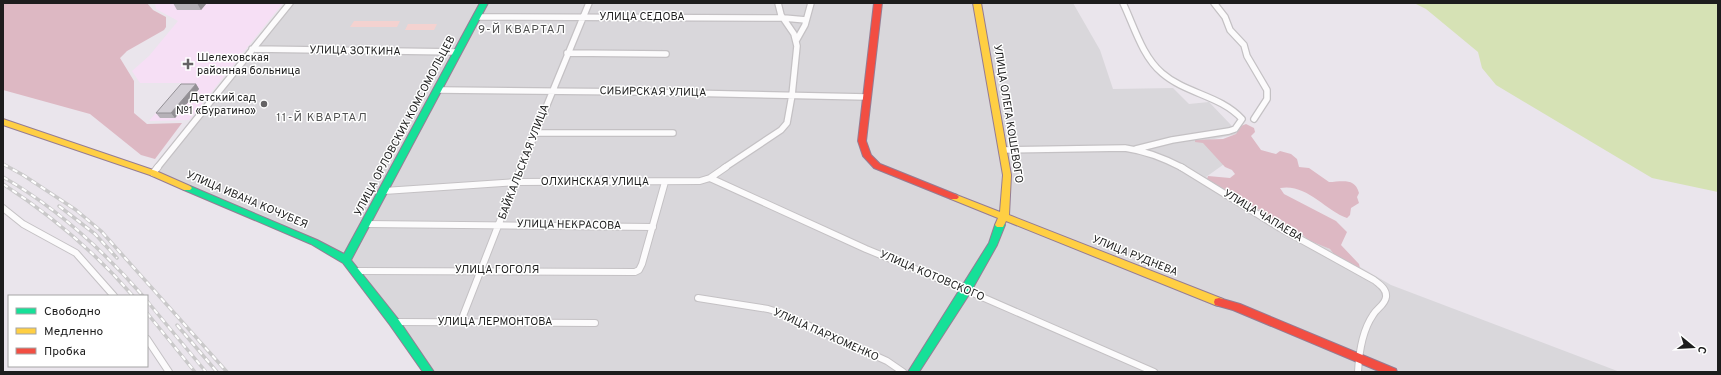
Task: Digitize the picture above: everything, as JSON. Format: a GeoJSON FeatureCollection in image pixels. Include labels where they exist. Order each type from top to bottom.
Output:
{"type":"FeatureCollection","features":[{"type":"Feature","properties":{"kind":"street"},"geometry":{"type":"LineString","coordinates":[[153,173],[290,3]]}},
{"type":"Feature","properties":{"kind":"street","name":"УЛИЦА ОРЛОВСКИХ КОМСОМОЛЬЦЕВ"},"geometry":{"type":"LineString","coordinates":[[346,260],[439,90],[484,3]]}},
{"type":"Feature","properties":{"kind":"street","name":"БАЙКАЛЬСКАЯ УЛИЦА"},"geometry":{"type":"LineString","coordinates":[[461,321],[500,224],[534,133],[589,3]]}},
{"type":"Feature","properties":{"kind":"street"},"geometry":{"type":"LineString","coordinates":[[778,3],[796,41]]}},
{"type":"Feature","properties":{"kind":"street"},"geometry":{"type":"LineString","coordinates":[[710,178],[785,127],[788,123],[796,41],[806,20],[811,3]]}},
{"type":"Feature","properties":{"kind":"street"},"geometry":{"type":"LineString","coordinates":[[867,97],[878,3]]}},
{"type":"Feature","properties":{"kind":"street","name":"УЛИЦА ОЛЕГА КОШЕВОГО"},"geometry":{"type":"LineString","coordinates":[[913,372],[966,290],[994,243],[1004,217],[1008,183],[977,3]]}},
{"type":"Feature","properties":{"kind":"street","name":"УЛИЦА ЧАПАЕВА"},"geometry":{"type":"LineString","coordinates":[[1003,150],[1135,149],[1172,140],[1235,129],[1242,119],[1230,109],[1161,73],[1134,27],[1123,3]]}},
{"type":"Feature","properties":{"kind":"street"},"geometry":{"type":"LineString","coordinates":[[1214,3],[1225,17],[1230,30],[1244,45],[1247,56],[1267,90],[1266,99],[1254,119]]}},
{"type":"Feature","properties":{"kind":"street","name":"УЛИЦА СЕДОВА"},"geometry":{"type":"LineString","coordinates":[[477,17],[784,18],[806,20]]}},
{"type":"Feature","properties":{"kind":"street","name":"УЛИЦА ЗОТКИНА"},"geometry":{"type":"LineString","coordinates":[[252,49],[458,52]]}},
{"type":"Feature","properties":{"kind":"street"},"geometry":{"type":"LineString","coordinates":[[567,53],[666,54]]}},
{"type":"Feature","properties":{"kind":"street","name":"СИБИРСКАЯ УЛИЦА"},"geometry":{"type":"LineString","coordinates":[[439,90],[792,94],[867,97]]}},
{"type":"Feature","properties":{"kind":"street","name":"УЛИЦА РУДНЕВА"},"geometry":{"type":"LineString","coordinates":[[867,97],[862,147],[871,162],[880,168],[1210,299],[1236,307],[1392,372]]}},
{"type":"Feature","properties":{"kind":"street","name":"УЛИЦА ИВАНА КОЧУБЕЯ"},"geometry":{"type":"LineString","coordinates":[[3,122],[153,173],[314,242],[346,260],[394,322],[429,372]]}},
{"type":"Feature","properties":{"kind":"street"},"geometry":{"type":"LineString","coordinates":[[534,133],[673,133]]}},
{"type":"Feature","properties":{"kind":"street","name":"УЛИЦА ЧАПАЕВА"},"geometry":{"type":"LineString","coordinates":[[1135,149],[1160,158],[1201,179],[1250,210],[1374,280],[1382,286],[1385,292],[1384,301],[1373,313],[1366,329],[1358,359]]}},
{"type":"Feature","properties":{"kind":"street","name":"ОЛХИНСКАЯ УЛИЦА"},"geometry":{"type":"LineString","coordinates":[[384,191],[516,182],[665,182],[703,180],[710,178]]}},
{"type":"Feature","properties":{"kind":"street","name":"УЛИЦА КОТОВСКОГО"},"geometry":{"type":"LineString","coordinates":[[710,178],[860,246],[966,290],[1154,372]]}},
{"type":"Feature","properties":{"kind":"street"},"geometry":{"type":"LineString","coordinates":[[653,227],[665,182]]}},
{"type":"Feature","properties":{"kind":"street"},"geometry":{"type":"LineString","coordinates":[[3,208],[23,224],[76,253],[113,295]]}},
{"type":"Feature","properties":{"kind":"street","name":"УЛИЦА НЕКРАСОВА"},"geometry":{"type":"LineString","coordinates":[[366,224],[500,224],[653,227]]}},
{"type":"Feature","properties":{"kind":"street","name":"УЛИЦА ГОГОЛЯ"},"geometry":{"type":"LineString","coordinates":[[356,271],[482,270],[628,273],[637,271],[642,264],[653,227]]}},
{"type":"Feature","properties":{"kind":"street","name":"УЛИЦА ПАРХОМЕНКО"},"geometry":{"type":"LineString","coordinates":[[698,298],[781,313],[876,356],[903,372]]}},
{"type":"Feature","properties":{"kind":"street","name":"УЛИЦА ЛЕРМОНТОВА"},"geometry":{"type":"LineString","coordinates":[[394,322],[461,321],[595,323]]}},
{"type":"Feature","properties":{"kind":"street"},"geometry":{"type":"LineString","coordinates":[[148,340],[169,372]]}},
{"type":"Feature","properties":{"kind":"street"},"geometry":{"type":"LineString","coordinates":[[1358,359],[1358,372]]}},
{"type":"Feature","properties":{"kind":"shaded area"},"geometry":{"type":"Polygon","coordinates":[[[3,3],[147,3],[153,10],[166,17],[166,27],[164,30],[127,51],[120,58],[134,81],[134,113],[147,124],[182,123],[155,159],[141,155],[90,114],[3,90],[3,3]]]}},
{"type":"Feature","properties":{"kind":"shaded area","name":"Шелеховская районная больница"},"geometry":{"type":"Polygon","coordinates":[[[155,3],[283,3],[189,120],[149,121],[182,83],[140,83],[132,71],[149,56],[178,21],[156,9],[155,3]]]}},
{"type":"Feature","properties":{"kind":"shaded area"},"geometry":{"type":"Polygon","coordinates":[[[291,3],[1073,3],[1100,50],[1113,89],[1173,88],[1189,104],[1209,102],[1231,125],[1237,134],[1205,141],[1227,162],[1206,177],[1391,285],[1620,372],[429,372],[356,271],[314,242],[153,173],[291,3]]]}},
{"type":"Feature","properties":{"kind":"shaded area"},"geometry":{"type":"Polygon","coordinates":[[[1414,3],[1718,3],[1718,192],[1652,178],[1496,85],[1482,68],[1478,52],[1426,9],[1414,3]]]}},
{"type":"Feature","properties":{"kind":"shaded area"},"geometry":{"type":"Polygon","coordinates":[[[354,21],[400,21],[397,27],[350,27],[354,21]]]}},
{"type":"Feature","properties":{"kind":"shaded area"},"geometry":{"type":"Polygon","coordinates":[[[408,24],[437,24],[434,30],[405,30],[408,24]]]}},
{"type":"Feature","properties":{"kind":"shaded area"},"geometry":{"type":"Polygon","coordinates":[[[1246,124],[1254,128],[1255,132],[1251,136],[1261,150],[1276,154],[1280,151],[1291,154],[1297,159],[1299,167],[1309,168],[1329,182],[1351,182],[1357,188],[1359,193],[1357,197],[1359,203],[1351,208],[1350,215],[1347,218],[1307,193],[1298,189],[1280,188],[1284,194],[1336,221],[1347,232],[1341,245],[1359,264],[1360,268],[1337,258],[1330,249],[1308,240],[1300,232],[1286,227],[1282,220],[1272,218],[1261,210],[1247,205],[1207,179],[1208,176],[1230,178],[1235,174],[1232,170],[1225,167],[1203,143],[1195,142],[1195,140],[1223,139],[1236,134],[1241,126],[1246,124]]]}},
{"type":"Feature","properties":{"kind":"building"},"geometry":{"type":"Polygon","coordinates":[[[181,84],[196,84],[171,113],[156,113],[181,84]]]}},
{"type":"Feature","properties":{"kind":"railway"},"geometry":{"type":"LineString","coordinates":[[3,164],[23,175],[76,210],[101,231],[227,372]]}},
{"type":"Feature","properties":{"kind":"railway"},"geometry":{"type":"LineString","coordinates":[[3,177],[42,202],[78,230],[142,295]]}},
{"type":"Feature","properties":{"kind":"railway"},"geometry":{"type":"LineString","coordinates":[[3,184],[56,222],[104,264],[132,295]]}},
{"type":"Feature","properties":{"kind":"railway"},"geometry":{"type":"LineString","coordinates":[[59,206],[95,234],[117,258]]}},
{"type":"Feature","properties":{"kind":"railway"},"geometry":{"type":"LineString","coordinates":[[148,302],[206,372]]}},
{"type":"Feature","properties":{"kind":"railway"},"geometry":{"type":"LineString","coordinates":[[148,314],[195,372]]}},
{"type":"Feature","properties":{"kind":"railway"},"geometry":{"type":"LineString","coordinates":[[177,325],[217,372]]}},
{"type":"Feature","properties":{"kind":"traffic: fast"},"geometry":{"type":"LineString","coordinates":[[346,260],[484,3]]}},
{"type":"Feature","properties":{"kind":"traffic: fast"},"geometry":{"type":"LineString","coordinates":[[187,188],[314,242],[346,260],[394,322],[429,372]]}},
{"type":"Feature","properties":{"kind":"traffic: fast"},"geometry":{"type":"LineString","coordinates":[[913,372],[966,290],[994,243],[1000,225]]}},
{"type":"Feature","properties":{"kind":"traffic: slow"},"geometry":{"type":"LineString","coordinates":[[977,3],[1007,175],[1005,212],[1000,225]]}},
{"type":"Feature","properties":{"kind":"traffic: slow"},"geometry":{"type":"LineString","coordinates":[[3,122],[153,173],[187,188]]}},
{"type":"Feature","properties":{"kind":"traffic: slow"},"geometry":{"type":"LineString","coordinates":[[954,197],[1219,302]]}},
{"type":"Feature","properties":{"kind":"traffic: jam"},"geometry":{"type":"LineString","coordinates":[[878,3],[862,141],[867,156],[877,166],[954,197]]}},
{"type":"Feature","properties":{"kind":"traffic: jam"},"geometry":{"type":"LineString","coordinates":[[1219,302],[1236,307],[1392,372]]}},
{"type":"Feature","properties":{"kind":"place","name":"Шелеховская районная больница"},"geometry":{"type":"Point","coordinates":[188,64]}},
{"type":"Feature","properties":{"kind":"place","name":"Детский сад №1 «Буратино»"},"geometry":{"type":"Point","coordinates":[264,104]}},
{"type":"Feature","properties":{"kind":"district","name":"9-Й КВАРТАЛ"},"geometry":{"type":"Point","coordinates":[522,30]}},
{"type":"Feature","properties":{"kind":"district","name":"11-Й КВАРТАЛ"},"geometry":{"type":"Point","coordinates":[322,118]}}]}
